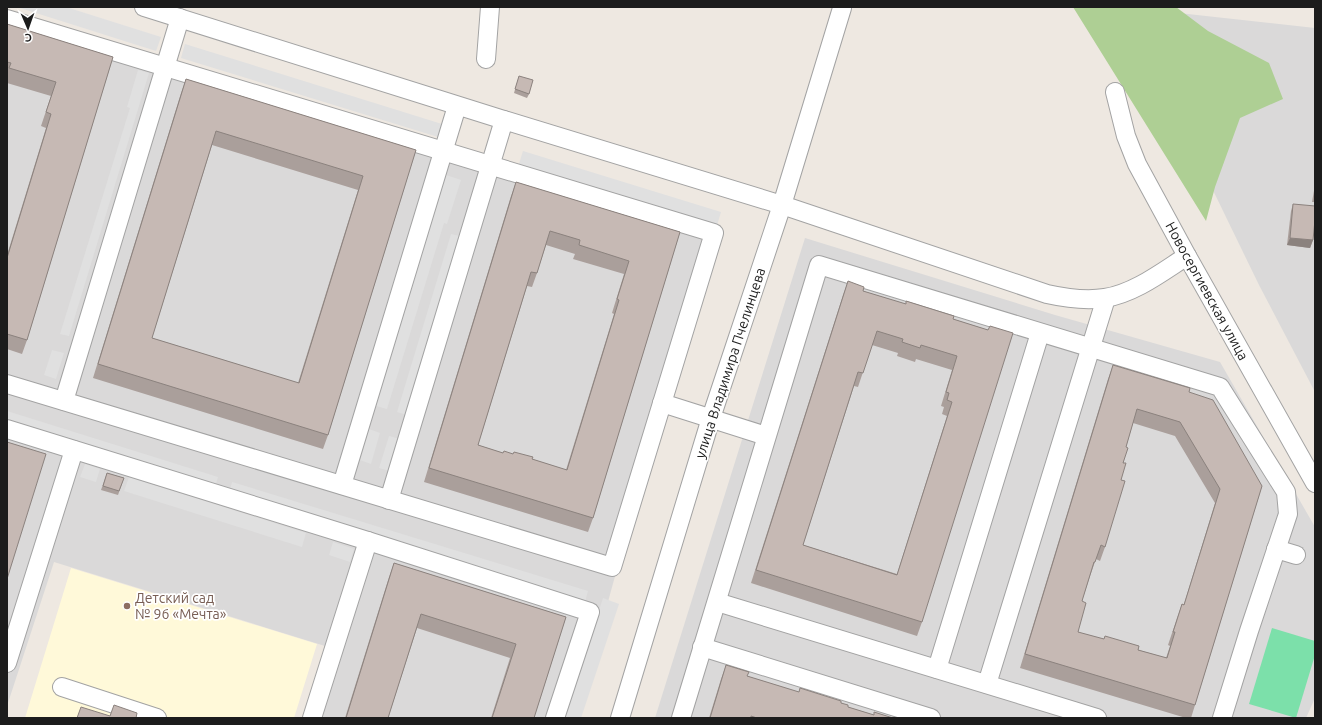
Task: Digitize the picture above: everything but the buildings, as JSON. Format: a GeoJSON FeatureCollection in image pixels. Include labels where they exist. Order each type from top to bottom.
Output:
{"type":"FeatureCollection","features":[{"type":"Feature","properties":{"kind":"street"},"geometry":{"type":"LineString","coordinates":[[144,7],[457,106],[782,205],[1062,298],[1106,298],[1134,287],[1187,256]]}},
{"type":"Feature","properties":{"kind":"street"},"geometry":{"type":"LineString","coordinates":[[486,59],[490,7]]}},
{"type":"Feature","properties":{"kind":"street","name":"улица Владимира Пчелинцева"},"geometry":{"type":"LineString","coordinates":[[620,718],[711,418],[782,205],[842,8]]}},
{"type":"Feature","properties":{"kind":"street"},"geometry":{"type":"LineString","coordinates":[[64,401],[180,18]]}},
{"type":"Feature","properties":{"kind":"street"},"geometry":{"type":"LineString","coordinates":[[7,19],[714,233],[612,567],[7,384]]}},
{"type":"Feature","properties":{"kind":"street","name":"Новосергиевская улица"},"geometry":{"type":"LineString","coordinates":[[1115,92],[1126,136],[1137,164],[1315,483]]}},
{"type":"Feature","properties":{"kind":"street"},"geometry":{"type":"LineString","coordinates":[[342,485],[457,106]]}},
{"type":"Feature","properties":{"kind":"street"},"geometry":{"type":"LineString","coordinates":[[389,500],[504,120]]}},
{"type":"Feature","properties":{"kind":"street"},"geometry":{"type":"LineString","coordinates":[[681,718],[766,436],[820,265],[1220,387],[1286,492],[1288,514],[1222,718]]}},
{"type":"Feature","properties":{"kind":"street"},"geometry":{"type":"LineString","coordinates":[[986,684],[1106,298]]}},
{"type":"Feature","properties":{"kind":"street"},"geometry":{"type":"LineString","coordinates":[[937,669],[1040,332]]}},
{"type":"Feature","properties":{"kind":"street"},"geometry":{"type":"LineString","coordinates":[[662,403],[766,436]]}},
{"type":"Feature","properties":{"kind":"street"},"geometry":{"type":"LineString","coordinates":[[7,430],[368,541],[590,612],[555,718]]}},
{"type":"Feature","properties":{"kind":"street"},"geometry":{"type":"LineString","coordinates":[[7,663],[74,450]]}},
{"type":"Feature","properties":{"kind":"street"},"geometry":{"type":"LineString","coordinates":[[312,718],[368,541]]}},
{"type":"Feature","properties":{"kind":"street"},"geometry":{"type":"LineString","coordinates":[[1276,549],[1296,555]]}},
{"type":"Feature","properties":{"kind":"street"},"geometry":{"type":"LineString","coordinates":[[717,602],[1096,718]]}},
{"type":"Feature","properties":{"kind":"street"},"geometry":{"type":"LineString","coordinates":[[702,647],[928,718]]}},
{"type":"Feature","properties":{"kind":"street"},"geometry":{"type":"LineString","coordinates":[[62,687],[157,718]]}},
{"type":"Feature","properties":{"kind":"shaded area"},"geometry":{"type":"Polygon","coordinates":[[[17,7],[66,7],[161,37],[156,51],[17,7]]]}},
{"type":"Feature","properties":{"kind":"shaded area"},"geometry":{"type":"Polygon","coordinates":[[[1124,7],[1315,28],[1315,392],[1259,285],[1124,7]]]}},
{"type":"Feature","properties":{"kind":"shaded area"},"geometry":{"type":"Polygon","coordinates":[[[7,15],[717,231],[617,569],[576,718],[303,718],[325,646],[54,562],[7,706],[7,15]]]}},
{"type":"Feature","properties":{"kind":"shaded area"},"geometry":{"type":"Polygon","coordinates":[[[185,44],[442,124],[438,137],[181,58],[185,44]]]}},
{"type":"Feature","properties":{"kind":"shaded area"},"geometry":{"type":"Polygon","coordinates":[[[138,70],[149,73],[69,336],[60,334],[130,108],[127,107],[138,70]]]}},
{"type":"Feature","properties":{"kind":"shaded area"},"geometry":{"type":"Polygon","coordinates":[[[523,151],[721,212],[717,225],[519,164],[523,151]]]}},
{"type":"Feature","properties":{"kind":"shaded area"},"geometry":{"type":"Polygon","coordinates":[[[446,175],[461,180],[447,224],[444,223],[387,409],[376,406],[446,175]]]}},
{"type":"Feature","properties":{"kind":"shaded area"},"geometry":{"type":"Polygon","coordinates":[[[451,234],[464,237],[410,416],[397,412],[451,234]]]}},
{"type":"Feature","properties":{"kind":"shaded area"},"geometry":{"type":"Polygon","coordinates":[[[805,238],[1055,315],[1220,362],[1315,527],[1315,698],[1306,718],[655,718],[805,238]]]}},
{"type":"Feature","properties":{"kind":"shaded area"},"geometry":{"type":"Polygon","coordinates":[[[52,350],[64,353],[56,379],[44,375],[52,350]]]}},
{"type":"Feature","properties":{"kind":"shaded area"},"geometry":{"type":"Polygon","coordinates":[[[7,411],[218,477],[215,488],[7,423],[7,411]]]}},
{"type":"Feature","properties":{"kind":"shaded area"},"geometry":{"type":"Polygon","coordinates":[[[369,429],[380,433],[371,464],[360,460],[369,429]]]}},
{"type":"Feature","properties":{"kind":"shaded area"},"geometry":{"type":"Polygon","coordinates":[[[389,436],[400,439],[390,471],[379,468],[389,436]]]}},
{"type":"Feature","properties":{"kind":"shaded area"},"geometry":{"type":"Polygon","coordinates":[[[85,464],[100,469],[96,482],[80,477],[85,464]]]}},
{"type":"Feature","properties":{"kind":"shaded area"},"geometry":{"type":"Polygon","coordinates":[[[129,477],[306,533],[302,547],[124,491],[129,477]]]}},
{"type":"Feature","properties":{"kind":"shaded area"},"geometry":{"type":"Polygon","coordinates":[[[232,482],[588,591],[585,602],[229,493],[232,482]]]}},
{"type":"Feature","properties":{"kind":"shaded area"},"geometry":{"type":"Polygon","coordinates":[[[333,542],[354,549],[350,562],[329,555],[333,542]]]}},
{"type":"Feature","properties":{"kind":"shaded area","name":"Детский сад № 96 «Мечта»"},"geometry":{"type":"Polygon","coordinates":[[[71,568],[317,644],[294,718],[25,718],[71,568]]]}},
{"type":"Feature","properties":{"kind":"shaded area"},"geometry":{"type":"Polygon","coordinates":[[[603,598],[619,604],[581,718],[563,718],[603,598]]]}},
{"type":"Feature","properties":{"kind":"green space"},"geometry":{"type":"Polygon","coordinates":[[[1073,7],[1176,7],[1208,31],[1269,63],[1283,99],[1240,118],[1215,187],[1206,221],[1073,7]]]}},
{"type":"Feature","properties":{"kind":"green space"},"geometry":{"type":"Polygon","coordinates":[[[1272,628],[1315,641],[1315,655],[1296,718],[1249,704],[1272,628]]]}},
{"type":"Feature","properties":{"kind":"place","name":"Детский сад № 96 «Мечта»"},"geometry":{"type":"Point","coordinates":[127,606]}}]}
